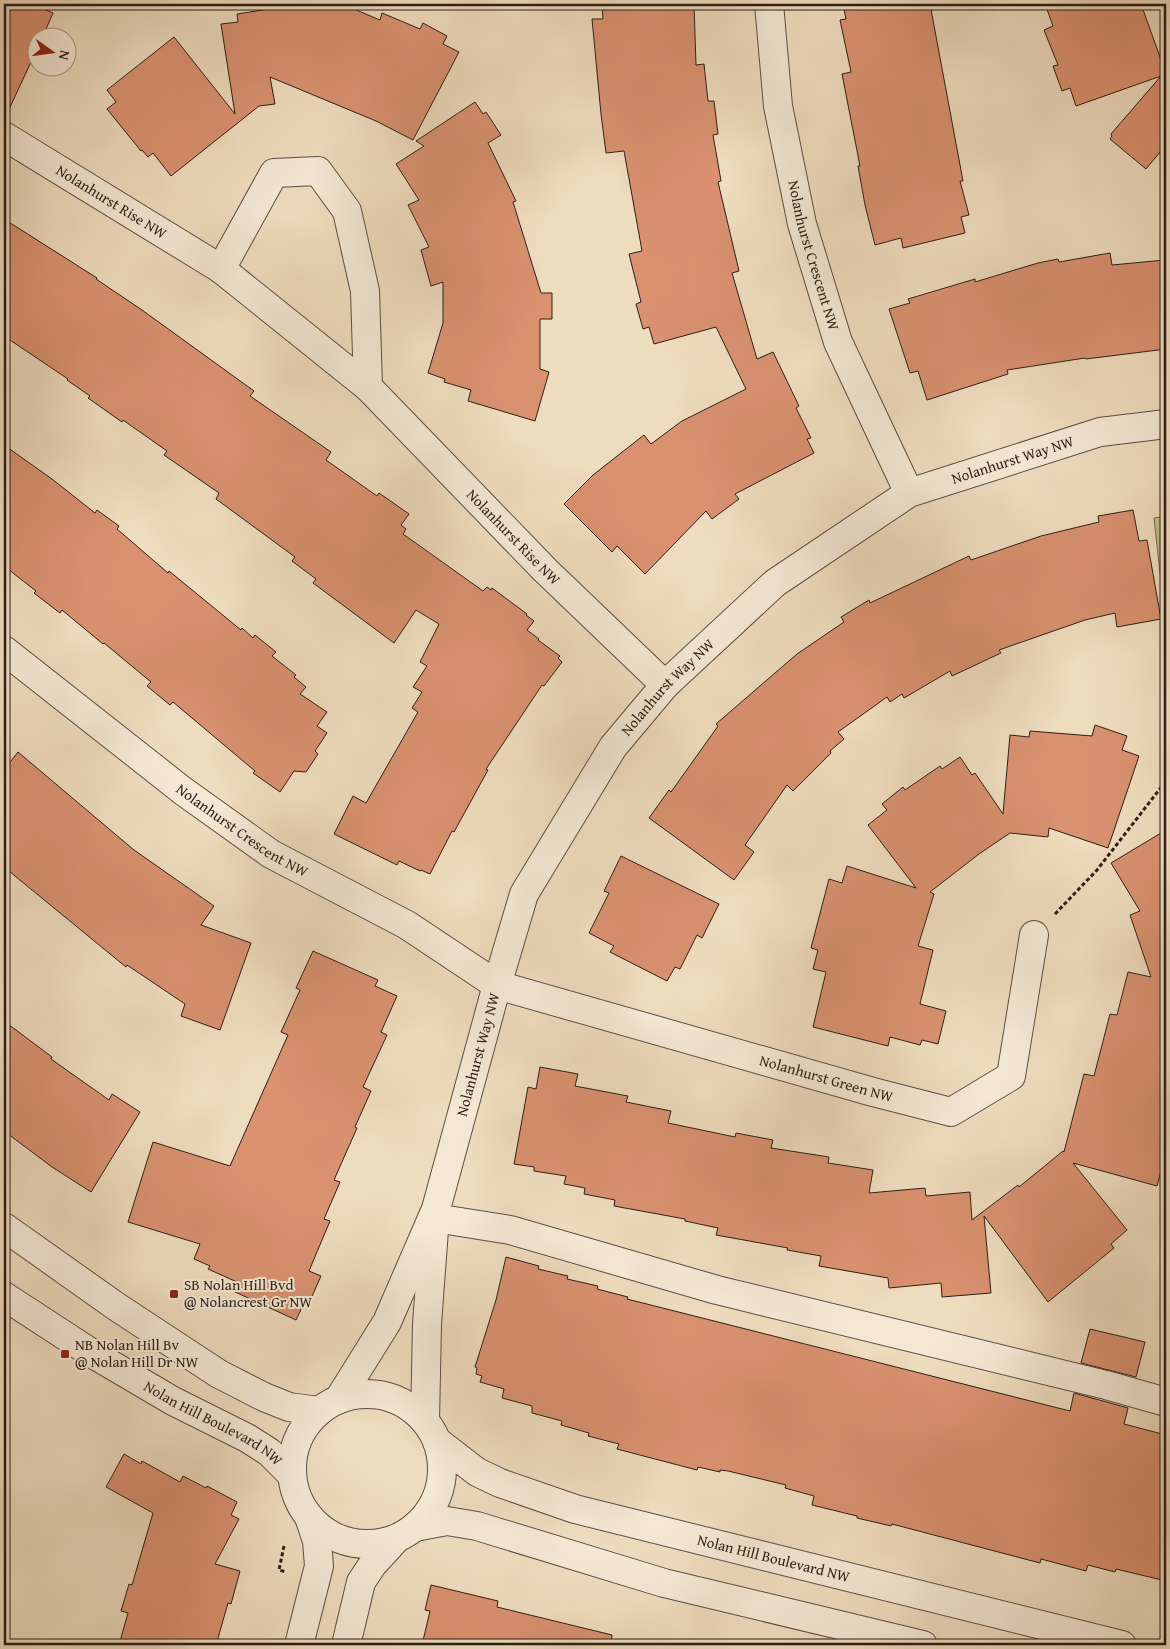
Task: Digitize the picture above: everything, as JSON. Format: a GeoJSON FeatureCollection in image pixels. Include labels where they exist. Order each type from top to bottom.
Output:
{"type":"FeatureCollection","features":[{"type":"Feature","properties":{"kind":"street","name":"Nolanhurst Crescent NW"},"geometry":{"type":"LineString","coordinates":[[769,4],[778,106],[802,224],[838,342],[909,493]]}},
{"type":"Feature","properties":{"kind":"street","name":"Nolanhurst Rise NW"},"geometry":{"type":"LineString","coordinates":[[4,136],[220,269],[368,387],[545,570],[665,684]]}},
{"type":"Feature","properties":{"kind":"street"},"geometry":{"type":"LineString","coordinates":[[220,269],[274,173],[318,171],[346,211],[351,229],[365,291],[368,387]]}},
{"type":"Feature","properties":{"kind":"street","name":"Nolanhurst Way NW"},"geometry":{"type":"LineString","coordinates":[[329,1405],[387,1322],[436,1213],[497,985],[524,894],[613,747],[665,684],[775,583],[909,493],[1100,432],[1166,424]]}},
{"type":"Feature","properties":{"kind":"street","name":"Nolanhurst Crescent NW"},"geometry":{"type":"LineString","coordinates":[[4,650],[183,791],[271,854],[406,925],[497,985]]}},
{"type":"Feature","properties":{"kind":"street","name":"Nolanhurst Green NW"},"geometry":{"type":"LineString","coordinates":[[497,985],[873,1092],[951,1112],[1011,1076],[1034,935]]}},
{"type":"Feature","properties":{"kind":"street","name":"Nolanhurst Way NW"},"geometry":{"type":"LineString","coordinates":[[431,1431],[427,1324],[436,1213]]}},
{"type":"Feature","properties":{"kind":"street"},"geometry":{"type":"LineString","coordinates":[[436,1213],[510,1230],[717,1290],[1106,1385],[1166,1402]]}},
{"type":"Feature","properties":{"kind":"street"},"geometry":{"type":"LineString","coordinates":[[4,1227],[116,1307],[219,1374],[264,1398],[289,1407],[329,1405],[362,1393],[386,1396],[407,1405],[431,1431],[442,1464],[440,1488],[431,1510],[374,1564],[362,1582],[346,1645]]}},
{"type":"Feature","properties":{"kind":"street","name":"Nolan Hill Boulevard NW"},"geometry":{"type":"LineString","coordinates":[[4,1296],[93,1354],[173,1401],[247,1438],[269,1452],[291,1474]]}},
{"type":"Feature","properties":{"kind":"street"},"geometry":{"type":"LineString","coordinates":[[299,1645],[319,1566],[317,1540],[297,1497],[291,1474],[294,1450],[303,1429],[329,1405]]}},
{"type":"Feature","properties":{"kind":"street","name":"Nolan Hill Boulevard NW"},"geometry":{"type":"LineString","coordinates":[[431,1431],[477,1472],[500,1483],[575,1509],[676,1536],[1122,1645]]}},
{"type":"Feature","properties":{"kind":"street"},"geometry":{"type":"LineString","coordinates":[[308,1518],[326,1533],[348,1542],[371,1544],[447,1521],[477,1526],[664,1583],[923,1645]]}},
{"type":"Feature","properties":{"kind":"path"},"geometry":{"type":"LineString","coordinates":[[1034,935],[1098,870],[1166,780]]}},
{"type":"Feature","properties":{"kind":"path"},"geometry":{"type":"LineString","coordinates":[[284,1544],[279,1570],[294,1576]]}},
{"type":"Feature","properties":{"kind":"green space"},"geometry":{"type":"Polygon","coordinates":[[[1166,516],[1166,628],[1154,518],[1166,516]]]}},
{"type":"Feature","properties":{"kind":"building"},"geometry":{"type":"Polygon","coordinates":[[[4,4],[33,4],[53,13],[46,28],[28,28],[28,68],[4,120],[4,4]]]}},
{"type":"Feature","properties":{"kind":"building"},"geometry":{"type":"Polygon","coordinates":[[[282,4],[342,4],[380,20],[382,13],[420,29],[423,23],[447,36],[443,44],[459,52],[413,140],[376,121],[270,77],[275,104],[259,106],[171,176],[153,153],[148,157],[141,151],[107,109],[116,102],[107,90],[174,37],[235,114],[221,24],[238,22],[237,14],[282,7],[282,4]]]}},
{"type":"Feature","properties":{"kind":"building"},"geometry":{"type":"Polygon","coordinates":[[[602,4],[694,4],[696,65],[704,64],[708,101],[714,101],[718,134],[713,135],[721,181],[718,182],[739,271],[732,273],[757,359],[773,352],[799,406],[796,408],[811,438],[807,439],[814,453],[735,494],[739,499],[712,519],[706,511],[645,574],[617,546],[612,552],[564,504],[593,475],[644,435],[651,444],[682,421],[746,389],[716,327],[654,344],[649,327],[643,329],[636,304],[641,302],[629,254],[642,251],[624,151],[606,153],[601,114],[592,19],[603,19],[602,4]]]}},
{"type":"Feature","properties":{"kind":"building"},"geometry":{"type":"Polygon","coordinates":[[[843,4],[930,4],[963,181],[960,181],[969,215],[961,217],[965,233],[903,248],[901,238],[875,245],[865,205],[858,166],[860,166],[842,74],[851,72],[840,20],[846,19],[843,4]]]}},
{"type":"Feature","properties":{"kind":"building"},"geometry":{"type":"Polygon","coordinates":[[[1045,4],[1141,4],[1166,70],[1166,145],[1146,169],[1110,139],[1111,134],[1161,76],[1076,106],[1070,88],[1062,91],[1053,66],[1058,65],[1044,30],[1053,26],[1045,4]]]}},
{"type":"Feature","properties":{"kind":"building"},"geometry":{"type":"Polygon","coordinates":[[[475,102],[483,114],[486,112],[501,135],[488,143],[516,201],[513,202],[541,293],[552,293],[552,319],[540,319],[540,369],[549,372],[535,421],[468,401],[471,390],[444,382],[445,379],[428,373],[443,323],[443,282],[431,286],[421,250],[429,247],[408,205],[419,200],[396,164],[424,146],[416,141],[475,102]]]}},
{"type":"Feature","properties":{"kind":"building"},"geometry":{"type":"Polygon","coordinates":[[[4,219],[97,278],[254,391],[250,396],[331,452],[326,460],[377,496],[379,493],[409,514],[401,525],[406,529],[403,534],[483,591],[487,587],[491,590],[492,588],[527,614],[534,621],[527,630],[560,656],[558,658],[562,662],[544,686],[542,685],[486,769],[488,770],[454,832],[452,831],[430,874],[399,861],[397,865],[334,834],[353,796],[366,803],[418,712],[412,708],[422,692],[413,687],[427,666],[420,662],[439,624],[416,610],[394,643],[313,583],[316,579],[292,561],[295,557],[216,499],[219,493],[164,455],[167,451],[123,420],[122,422],[88,398],[90,396],[68,379],[4,336],[4,219]]]}},
{"type":"Feature","properties":{"kind":"building"},"geometry":{"type":"Polygon","coordinates":[[[1110,253],[1112,265],[1165,260],[1166,349],[1085,358],[1007,370],[1008,374],[927,400],[918,371],[910,373],[889,309],[910,303],[908,299],[1038,263],[1058,259],[1059,262],[1110,253]]]}},
{"type":"Feature","properties":{"kind":"building"},"geometry":{"type":"Polygon","coordinates":[[[4,445],[95,513],[97,510],[119,526],[117,529],[168,573],[169,571],[241,630],[242,628],[253,638],[255,635],[276,652],[272,656],[296,675],[294,677],[306,687],[300,694],[327,712],[317,726],[327,733],[315,751],[318,754],[306,772],[294,771],[280,792],[253,773],[255,771],[173,702],[170,705],[147,686],[151,682],[104,643],[62,610],[60,613],[34,593],[36,591],[4,566],[4,445]]]}},
{"type":"Feature","properties":{"kind":"building"},"geometry":{"type":"Polygon","coordinates":[[[1133,510],[1139,541],[1147,540],[1161,619],[1117,627],[1115,613],[1085,620],[999,650],[1001,653],[952,676],[950,671],[904,698],[902,694],[890,702],[887,697],[838,732],[844,739],[830,751],[831,753],[793,791],[787,785],[745,845],[754,852],[734,880],[649,818],[669,790],[671,792],[718,726],[716,724],[797,654],[844,622],[841,617],[869,600],[870,603],[969,556],[971,560],[1041,536],[1099,522],[1098,516],[1133,510]]]}},
{"type":"Feature","properties":{"kind":"building"},"geometry":{"type":"Polygon","coordinates":[[[1095,725],[1127,736],[1122,750],[1139,756],[1108,848],[1049,828],[1048,837],[1010,833],[930,892],[934,894],[918,946],[933,950],[920,1004],[946,1011],[938,1044],[922,1040],[920,1045],[890,1037],[888,1046],[813,1027],[826,972],[813,969],[818,950],[811,948],[829,879],[842,883],[847,866],[916,888],[868,825],[887,810],[882,804],[903,787],[905,790],[940,766],[942,769],[960,757],[972,775],[975,773],[1003,814],[1010,735],[1029,737],[1030,731],[1092,736],[1095,725]]]}},
{"type":"Feature","properties":{"kind":"building"},"geometry":{"type":"Polygon","coordinates":[[[18,752],[134,850],[214,906],[201,925],[251,943],[220,1030],[181,1016],[185,1004],[127,965],[126,967],[4,867],[4,770],[18,752]]]}},
{"type":"Feature","properties":{"kind":"building"},"geometry":{"type":"Polygon","coordinates":[[[1166,830],[1166,1169],[1162,1168],[1157,1186],[1073,1163],[1127,1230],[1111,1244],[1114,1248],[1048,1302],[984,1216],[991,1293],[942,1297],[941,1283],[889,1288],[888,1278],[819,1266],[821,1256],[716,1235],[718,1228],[685,1221],[685,1219],[614,1206],[615,1200],[584,1194],[585,1188],[564,1184],[566,1176],[534,1171],[534,1167],[514,1164],[528,1087],[536,1089],[540,1067],[578,1074],[575,1086],[628,1096],[626,1102],[671,1111],[668,1123],[735,1137],[736,1133],[773,1140],[771,1148],[829,1157],[828,1163],[873,1170],[869,1193],[925,1188],[926,1196],[970,1192],[972,1220],[1064,1152],[1084,1074],[1094,1076],[1110,1014],[1117,1015],[1128,972],[1151,977],[1130,915],[1140,911],[1111,863],[1166,830]]]}},
{"type":"Feature","properties":{"kind":"building"},"geometry":{"type":"Polygon","coordinates":[[[621,856],[719,904],[702,938],[697,935],[680,969],[675,967],[667,981],[610,952],[614,946],[589,933],[609,893],[604,891],[621,856]]]}},
{"type":"Feature","properties":{"kind":"building"},"geometry":{"type":"Polygon","coordinates":[[[313,951],[378,980],[375,986],[397,996],[381,1032],[387,1035],[363,1087],[371,1091],[334,1180],[340,1182],[324,1219],[330,1221],[309,1271],[321,1276],[309,1303],[305,1301],[296,1320],[233,1291],[237,1282],[208,1269],[210,1266],[194,1259],[200,1244],[128,1222],[153,1142],[230,1166],[288,1035],[281,1032],[300,990],[296,988],[313,951]]]}},
{"type":"Feature","properties":{"kind":"building"},"geometry":{"type":"Polygon","coordinates":[[[4,1021],[52,1057],[51,1059],[109,1100],[112,1094],[140,1112],[91,1192],[52,1167],[4,1131],[4,1021]]]}},
{"type":"Feature","properties":{"kind":"building"},"geometry":{"type":"Polygon","coordinates":[[[506,1257],[539,1266],[538,1269],[568,1276],[567,1279],[598,1286],[597,1289],[628,1297],[627,1299],[1070,1411],[1074,1393],[1128,1408],[1124,1424],[1166,1435],[1166,1581],[1116,1569],[1115,1572],[1088,1565],[1086,1571],[1041,1559],[1040,1563],[892,1524],[891,1526],[857,1518],[857,1516],[812,1505],[814,1496],[785,1488],[786,1485],[728,1471],[720,1470],[720,1472],[698,1467],[697,1470],[617,1449],[619,1444],[588,1436],[589,1433],[561,1425],[562,1421],[532,1413],[532,1406],[502,1398],[504,1389],[480,1382],[482,1376],[476,1374],[477,1368],[475,1367],[496,1300],[506,1257]]]}},
{"type":"Feature","properties":{"kind":"building"},"geometry":{"type":"Polygon","coordinates":[[[1090,1329],[1145,1342],[1136,1377],[1081,1363],[1090,1329]]]}},
{"type":"Feature","properties":{"kind":"building"},"geometry":{"type":"Polygon","coordinates":[[[124,1454],[141,1464],[142,1461],[180,1482],[183,1476],[237,1502],[231,1515],[239,1519],[215,1564],[240,1571],[231,1604],[228,1603],[216,1645],[119,1645],[128,1613],[121,1611],[129,1584],[132,1585],[153,1513],[106,1487],[124,1454]]]}},
{"type":"Feature","properties":{"kind":"building"},"geometry":{"type":"Polygon","coordinates":[[[431,1585],[498,1601],[497,1607],[612,1635],[611,1645],[422,1645],[430,1611],[425,1610],[431,1585]]]}},
{"type":"Feature","properties":{"kind":"place","name":"SB Nolan Hill Bvd @ Nolancrest Gr NW"},"geometry":{"type":"Point","coordinates":[174,1294]}},
{"type":"Feature","properties":{"kind":"place","name":"NB Nolan Hill Bv @ Nolan Hill Dr NW"},"geometry":{"type":"Point","coordinates":[65,1354]}}]}
